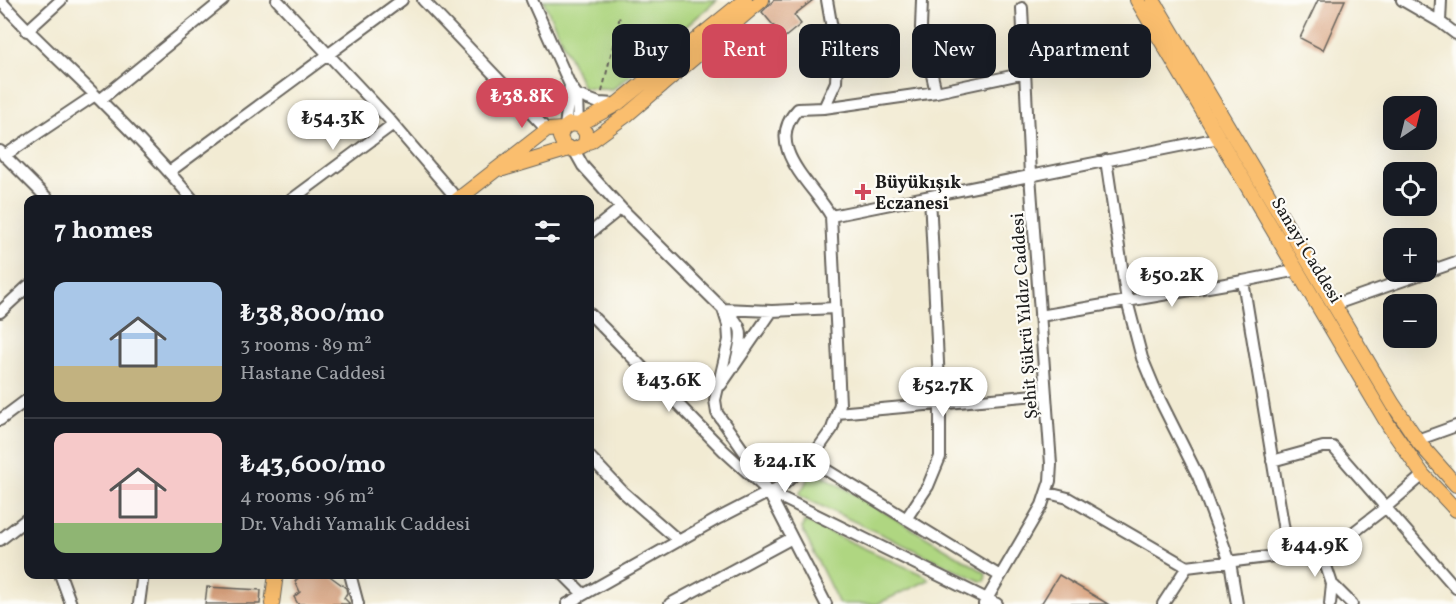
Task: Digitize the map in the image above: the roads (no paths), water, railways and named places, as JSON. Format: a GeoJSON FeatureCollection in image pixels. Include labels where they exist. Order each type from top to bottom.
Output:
{"type":"FeatureCollection","features":[{"type":"Feature","properties":{"kind":"main road"},"geometry":{"type":"LineString","coordinates":[[463,195],[547,130],[569,127],[616,104],[745,0]]}},
{"type":"Feature","properties":{"kind":"main road"},"geometry":{"type":"LineString","coordinates":[[495,172],[591,141],[628,114],[762,0]]}},
{"type":"Feature","properties":{"kind":"main road","name":"Sanayi Caddesi"},"geometry":{"type":"LineString","coordinates":[[1137,0],[1378,408],[1423,475],[1456,510]]}},
{"type":"Feature","properties":{"kind":"main road","name":"Sanayi Caddesi"},"geometry":{"type":"LineString","coordinates":[[1153,0],[1383,389],[1417,440],[1456,484]]}},
{"type":"Feature","properties":{"kind":"main road"},"geometry":{"type":"LineString","coordinates":[[569,127],[585,132],[576,147]]}},
{"type":"Feature","properties":{"kind":"main road"},"geometry":{"type":"LineString","coordinates":[[569,127],[561,139],[564,146],[576,147]]}},
{"type":"Feature","properties":{"kind":"main road"},"geometry":{"type":"LineString","coordinates":[[272,604],[275,579]]}},
{"type":"Feature","properties":{"kind":"street"},"geometry":{"type":"LineString","coordinates":[[0,0],[27,31],[98,98],[189,195]]}},
{"type":"Feature","properties":{"kind":"street"},"geometry":{"type":"LineString","coordinates":[[27,31],[62,0]]}},
{"type":"Feature","properties":{"kind":"street"},"geometry":{"type":"LineString","coordinates":[[44,195],[2,153],[98,98],[223,0]]}},
{"type":"Feature","properties":{"kind":"street"},"geometry":{"type":"LineString","coordinates":[[277,0],[454,195]]}},
{"type":"Feature","properties":{"kind":"street"},"geometry":{"type":"LineString","coordinates":[[169,172],[402,0]]}},
{"type":"Feature","properties":{"kind":"street"},"geometry":{"type":"LineString","coordinates":[[423,0],[547,130]]}},
{"type":"Feature","properties":{"kind":"street"},"geometry":{"type":"LineString","coordinates":[[532,0],[573,90],[569,127]]}},
{"type":"Feature","properties":{"kind":"street"},"geometry":{"type":"LineString","coordinates":[[824,108],[836,82],[837,57],[827,0]]}},
{"type":"Feature","properties":{"kind":"street"},"geometry":{"type":"LineString","coordinates":[[922,0],[921,28],[936,92]]}},
{"type":"Feature","properties":{"kind":"street"},"geometry":{"type":"LineString","coordinates":[[1402,0],[1456,34]]}},
{"type":"Feature","properties":{"kind":"street"},"geometry":{"type":"LineString","coordinates":[[1440,22],[1441,0]]}},
{"type":"Feature","properties":{"kind":"street","name":"Şehit Şükrü Yıldız Caddesi"},"geometry":{"type":"LineString","coordinates":[[1023,3],[1024,24]]}},
{"type":"Feature","properties":{"kind":"street"},"geometry":{"type":"LineString","coordinates":[[567,604],[768,491],[783,485],[810,460],[831,429],[840,404],[831,216],[804,182],[790,158],[785,130],[789,118],[798,109],[824,108],[936,92],[1008,77]]}},
{"type":"Feature","properties":{"kind":"street","name":"Şehit Şükrü Yıldız Caddesi"},"geometry":{"type":"LineString","coordinates":[[989,602],[1000,576],[1035,518],[1047,492],[1051,464],[1030,175],[1026,78]]}},
{"type":"Feature","properties":{"kind":"street"},"geometry":{"type":"LineString","coordinates":[[573,90],[599,103],[616,104]]}},
{"type":"Feature","properties":{"kind":"street"},"geometry":{"type":"LineString","coordinates":[[298,195],[392,125]]}},
{"type":"Feature","properties":{"kind":"street"},"geometry":{"type":"LineString","coordinates":[[831,216],[1218,138]]}},
{"type":"Feature","properties":{"kind":"street"},"geometry":{"type":"LineString","coordinates":[[576,147],[583,166],[621,208],[723,309],[737,320],[742,331],[736,362]]}},
{"type":"Feature","properties":{"kind":"street"},"geometry":{"type":"LineString","coordinates":[[1106,160],[1127,301],[1147,372],[1198,476],[1230,562],[1237,604]]}},
{"type":"Feature","properties":{"kind":"street"},"geometry":{"type":"LineString","coordinates":[[906,519],[928,486],[940,457],[940,404],[930,196]]}},
{"type":"Feature","properties":{"kind":"street"},"geometry":{"type":"LineString","coordinates":[[594,230],[621,208]]}},
{"type":"Feature","properties":{"kind":"street"},"geometry":{"type":"LineString","coordinates":[[1334,305],[1456,262]]}},
{"type":"Feature","properties":{"kind":"street"},"geometry":{"type":"LineString","coordinates":[[1040,316],[1298,270]]}},
{"type":"Feature","properties":{"kind":"street"},"geometry":{"type":"LineString","coordinates":[[1243,281],[1288,555]]}},
{"type":"Feature","properties":{"kind":"street"},"geometry":{"type":"LineString","coordinates":[[0,312],[24,290]]}},
{"type":"Feature","properties":{"kind":"street"},"geometry":{"type":"LineString","coordinates":[[723,309],[772,311],[835,308]]}},
{"type":"Feature","properties":{"kind":"street"},"geometry":{"type":"LineString","coordinates":[[723,309],[728,325],[729,340],[715,400],[717,412],[758,470],[826,604]]}},
{"type":"Feature","properties":{"kind":"street"},"geometry":{"type":"LineString","coordinates":[[718,390],[772,311]]}},
{"type":"Feature","properties":{"kind":"street"},"geometry":{"type":"LineString","coordinates":[[594,318],[723,450],[768,491],[989,602]]}},
{"type":"Feature","properties":{"kind":"street"},"geometry":{"type":"LineString","coordinates":[[837,413],[1046,394]]}},
{"type":"Feature","properties":{"kind":"street"},"geometry":{"type":"LineString","coordinates":[[0,420],[24,402]]}},
{"type":"Feature","properties":{"kind":"street"},"geometry":{"type":"LineString","coordinates":[[1417,440],[1456,426]]}},
{"type":"Feature","properties":{"kind":"street"},"geometry":{"type":"LineString","coordinates":[[1272,461],[1323,447],[1333,447],[1456,588]]}},
{"type":"Feature","properties":{"kind":"street"},"geometry":{"type":"LineString","coordinates":[[810,460],[1000,576]]}},
{"type":"Feature","properties":{"kind":"street"},"geometry":{"type":"LineString","coordinates":[[594,461],[623,492],[679,541]]}},
{"type":"Feature","properties":{"kind":"street"},"geometry":{"type":"LineString","coordinates":[[1047,492],[1068,498],[1187,567],[1332,549],[1423,475]]}},
{"type":"Feature","properties":{"kind":"street"},"geometry":{"type":"LineString","coordinates":[[0,540],[24,524]]}},
{"type":"Feature","properties":{"kind":"street"},"geometry":{"type":"LineString","coordinates":[[670,604],[792,538]]}},
{"type":"Feature","properties":{"kind":"street"},"geometry":{"type":"LineString","coordinates":[[1320,551],[1332,584],[1352,604]]}},
{"type":"Feature","properties":{"kind":"street"},"geometry":{"type":"LineString","coordinates":[[1162,604],[1187,567]]}},
{"type":"Feature","properties":{"kind":"street"},"geometry":{"type":"LineString","coordinates":[[62,579],[70,604]]}},
{"type":"Feature","properties":{"kind":"street"},"geometry":{"type":"LineString","coordinates":[[139,604],[142,579]]}},
{"type":"Feature","properties":{"kind":"street"},"geometry":{"type":"LineString","coordinates":[[351,579],[358,604]]}},
{"type":"Feature","properties":{"kind":"street"},"geometry":{"type":"LineString","coordinates":[[569,579],[583,594]]}},
{"type":"Feature","properties":{"kind":"street"},"geometry":{"type":"LineString","coordinates":[[1330,604],[1332,584]]}},
{"type":"Feature","properties":{"kind":"place","name":"Büyükışık Eczanesi"},"geometry":{"type":"Point","coordinates":[863,192]}}]}
